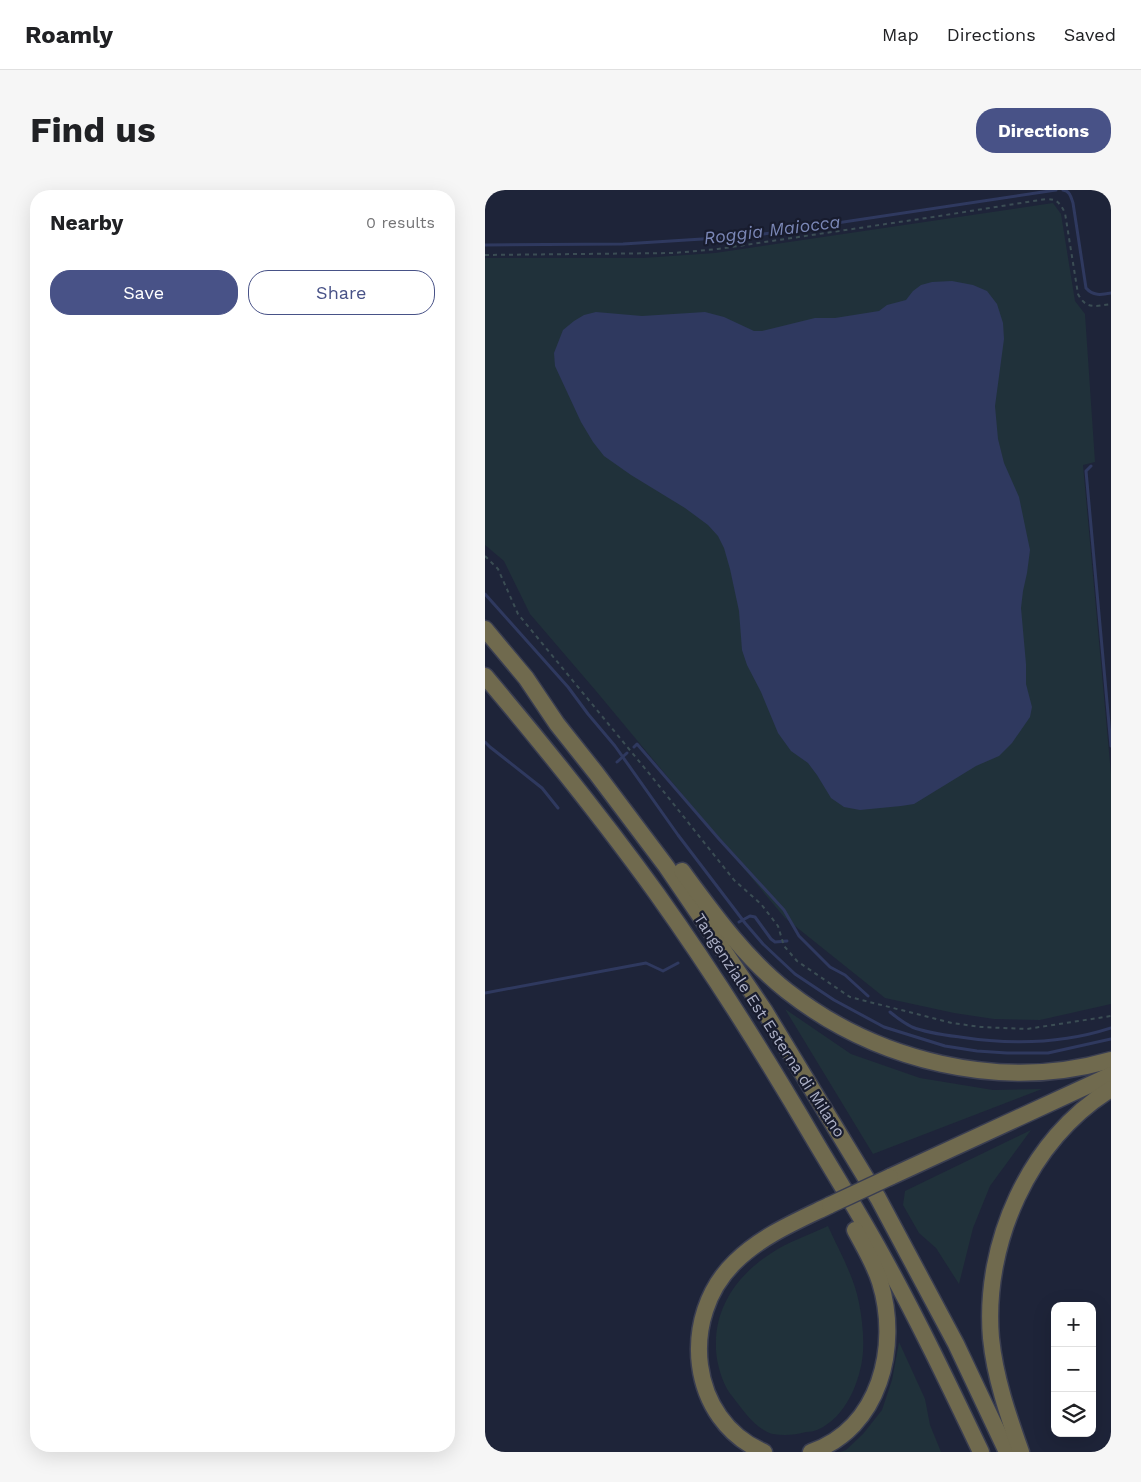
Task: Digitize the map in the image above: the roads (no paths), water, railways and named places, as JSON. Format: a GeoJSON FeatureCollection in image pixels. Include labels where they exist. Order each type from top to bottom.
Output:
{"type":"FeatureCollection","features":[{"type":"Feature","properties":{"kind":"highway","name":"Tangenziale Est Esterna di Milano"},"geometry":{"type":"LineString","coordinates":[[485,630],[526,678],[557,724],[666,866],[753,994],[879,1198],[952,1337],[1007,1452]]}},
{"type":"Feature","properties":{"kind":"highway","name":"Tangenziale Est Esterna di Milano"},"geometry":{"type":"LineString","coordinates":[[485,676],[588,802],[658,896],[739,1015],[786,1091],[901,1289],[981,1452]]}},
{"type":"Feature","properties":{"kind":"highway"},"geometry":{"type":"LineString","coordinates":[[596,773],[613,783],[631,800],[718,918],[759,966],[787,990],[842,1027],[900,1053],[959,1067],[1027,1072],[1078,1068],[1111,1060]]}},
{"type":"Feature","properties":{"kind":"highway"},"geometry":{"type":"LineString","coordinates":[[764,1452],[754,1448],[739,1437],[725,1423],[705,1390],[699,1349],[700,1330],[705,1309],[713,1290],[723,1275],[753,1247],[792,1223],[1111,1075]]}},
{"type":"Feature","properties":{"kind":"highway"},"geometry":{"type":"LineString","coordinates":[[1021,1452],[1003,1400],[991,1338],[990,1311],[992,1286],[999,1246],[1019,1194],[1047,1147],[1064,1127],[1111,1089]]}},
{"type":"Feature","properties":{"kind":"highway"},"geometry":{"type":"LineString","coordinates":[[786,1091],[825,1174],[872,1261],[880,1282],[887,1326],[887,1345],[883,1369],[877,1388],[866,1408],[855,1425],[841,1437],[827,1446],[811,1452]]}},
{"type":"Feature","properties":{"kind":"water"},"geometry":{"type":"Polygon","coordinates":[[[952,281],[973,285],[987,291],[997,304],[1003,323],[1004,339],[995,406],[998,439],[1004,463],[1019,497],[1030,550],[1021,608],[1026,684],[1032,707],[1030,717],[1012,743],[999,756],[976,766],[914,804],[860,810],[844,807],[831,798],[808,763],[791,751],[778,733],[742,650],[739,611],[730,569],[724,548],[718,536],[708,525],[685,508],[604,456],[581,422],[555,366],[554,353],[563,330],[584,315],[596,312],[642,316],[705,312],[724,317],[754,331],[762,331],[815,318],[835,318],[879,311],[887,305],[906,300],[921,285],[932,282],[952,281]]]}},
{"type":"Feature","properties":{"kind":"waterway","name":"Roggia Maiocca"},"geometry":{"type":"LineString","coordinates":[[485,245],[623,244],[750,236],[1056,190]]}},
{"type":"Feature","properties":{"kind":"waterway","name":"Roggia Maiocca"},"geometry":{"type":"LineString","coordinates":[[1063,190],[1069,193],[1073,203],[1086,288],[1097,294],[1111,293]]}},
{"type":"Feature","properties":{"kind":"waterway"},"geometry":{"type":"LineString","coordinates":[[1091,466],[1086,471],[1111,746]]}},
{"type":"Feature","properties":{"kind":"waterway"},"geometry":{"type":"LineString","coordinates":[[485,594],[568,687],[615,746],[678,835],[745,923],[763,944],[795,974],[834,1000],[884,1027],[945,1046],[977,1051],[1048,1053],[1111,1039]]}},
{"type":"Feature","properties":{"kind":"waterway"},"geometry":{"type":"LineString","coordinates":[[485,742],[542,788],[558,808]]}},
{"type":"Feature","properties":{"kind":"waterway"},"geometry":{"type":"LineString","coordinates":[[634,747],[637,744],[719,839],[784,910],[799,936],[830,967],[845,975],[868,996]]}},
{"type":"Feature","properties":{"kind":"waterway"},"geometry":{"type":"LineString","coordinates":[[617,762],[627,753]]}},
{"type":"Feature","properties":{"kind":"waterway"},"geometry":{"type":"LineString","coordinates":[[739,922],[750,916],[755,917],[771,939],[775,942],[787,941]]}},
{"type":"Feature","properties":{"kind":"waterway"},"geometry":{"type":"LineString","coordinates":[[485,993],[646,963],[663,971],[678,963]]}},
{"type":"Feature","properties":{"kind":"waterway"},"geometry":{"type":"LineString","coordinates":[[890,1012],[912,1027],[924,1031],[979,1040],[1036,1042],[1074,1037],[1111,1028]]}}]}
